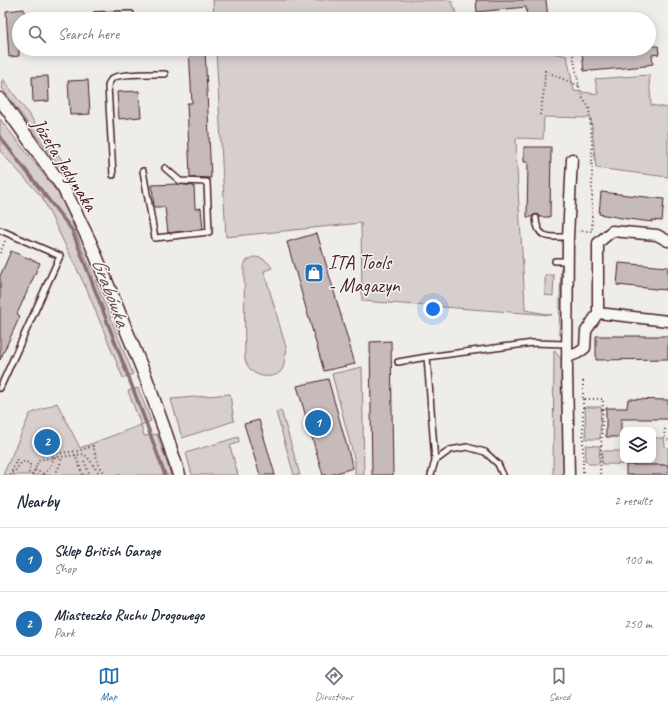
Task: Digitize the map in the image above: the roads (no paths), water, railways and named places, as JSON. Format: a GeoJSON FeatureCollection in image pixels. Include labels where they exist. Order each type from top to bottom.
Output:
{"type":"FeatureCollection","features":[{"type":"Feature","properties":{"kind":"street","name":"Józefa Jedynaka"},"geometry":{"type":"LineString","coordinates":[[0,100],[64,189],[91,244],[146,378],[167,437],[178,475]]}},
{"type":"Feature","properties":{"kind":"street"},"geometry":{"type":"LineString","coordinates":[[569,475],[568,261],[572,159]]}},
{"type":"Feature","properties":{"kind":"street"},"geometry":{"type":"LineString","coordinates":[[568,357],[585,348],[586,331],[598,313],[598,243],[612,231],[656,235],[668,241]]}},
{"type":"Feature","properties":{"kind":"street"},"geometry":{"type":"LineString","coordinates":[[598,313],[668,321]]}},
{"type":"Feature","properties":{"kind":"lane"},"geometry":{"type":"LineString","coordinates":[[113,175],[108,86],[111,79],[119,76],[165,74]]}},
{"type":"Feature","properties":{"kind":"lane"},"geometry":{"type":"LineString","coordinates":[[143,171],[155,238],[209,232],[207,182],[180,181],[165,168]]}},
{"type":"Feature","properties":{"kind":"lane"},"geometry":{"type":"LineString","coordinates":[[536,218],[536,223],[540,232],[548,237],[569,234]]}},
{"type":"Feature","properties":{"kind":"lane"},"geometry":{"type":"LineString","coordinates":[[0,230],[60,256],[0,388]]}},
{"type":"Feature","properties":{"kind":"lane"},"geometry":{"type":"LineString","coordinates":[[554,261],[568,261]]}},
{"type":"Feature","properties":{"kind":"lane"},"geometry":{"type":"LineString","coordinates":[[398,362],[533,344],[568,344]]}},
{"type":"Feature","properties":{"kind":"lane"},"geometry":{"type":"LineString","coordinates":[[427,357],[435,461],[431,475]]}},
{"type":"Feature","properties":{"kind":"lane"},"geometry":{"type":"LineString","coordinates":[[435,461],[450,450],[467,447],[485,452],[498,464],[503,475]]}},
{"type":"Feature","properties":{"kind":"waterway","name":"Grabówka"},"geometry":{"type":"LineString","coordinates":[[0,137],[72,230],[165,475]]}},
{"type":"Feature","properties":{"kind":"place","name":"ITA Tools - Magazyn"},"geometry":{"type":"Point","coordinates":[314,273]}},
{"type":"Feature","properties":{"kind":"place","name":"Sklep British Garage"},"geometry":{"type":"Point","coordinates":[318,423]}},
{"type":"Feature","properties":{"kind":"place","name":"Miasteczko Ruchu Drogowego"},"geometry":{"type":"Point","coordinates":[47,442]}}]}
